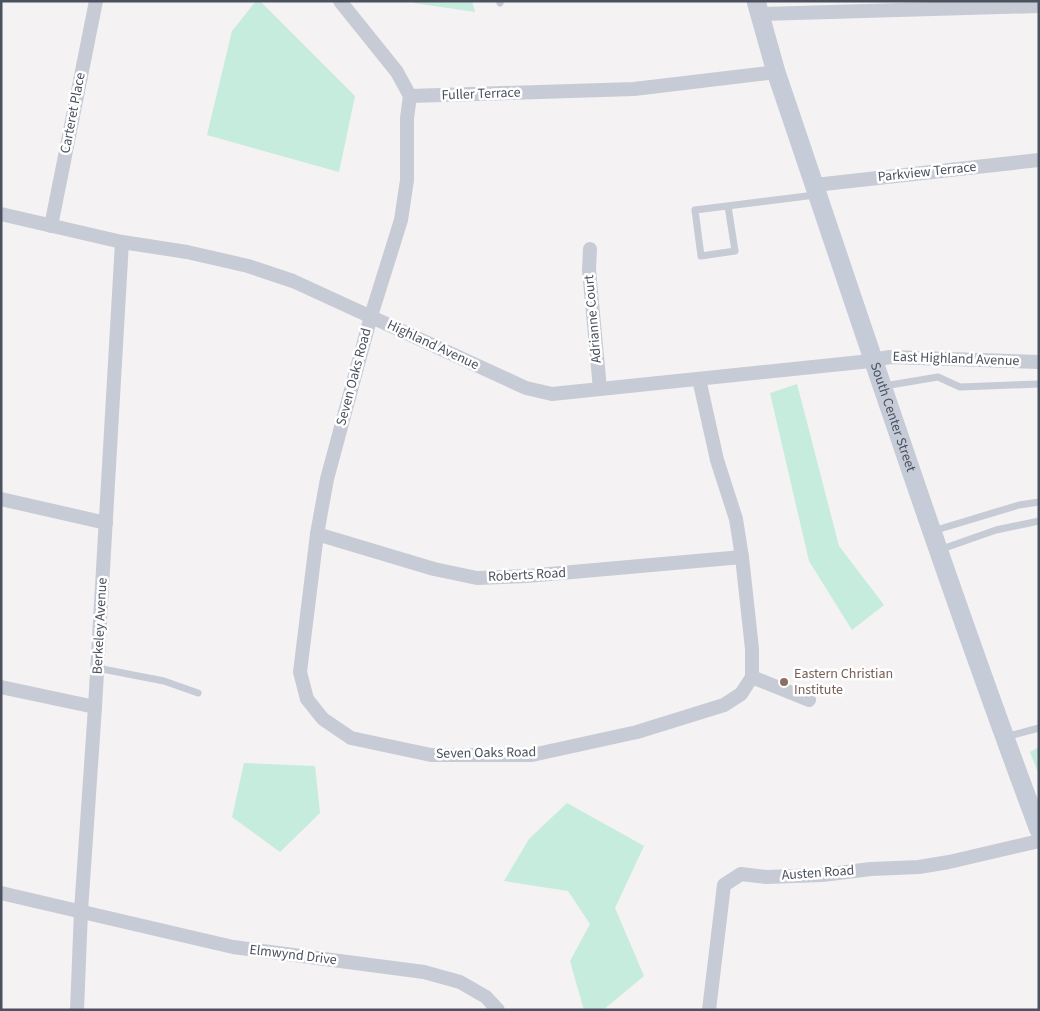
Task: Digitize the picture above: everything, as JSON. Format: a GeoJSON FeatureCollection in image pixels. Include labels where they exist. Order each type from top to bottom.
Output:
{"type":"FeatureCollection","features":[{"type":"Feature","properties":{"kind":"main road","name":"South Center Street"},"geometry":{"type":"LineString","coordinates":[[758,8],[776,72],[932,532],[1004,737],[1039,830]]}},
{"type":"Feature","properties":{"kind":"street","name":"Carteret Place"},"geometry":{"type":"LineString","coordinates":[[51,226],[96,1]]}},
{"type":"Feature","properties":{"kind":"street"},"geometry":{"type":"LineString","coordinates":[[340,1],[397,72],[410,96],[407,118],[407,180],[401,220],[371,316]]}},
{"type":"Feature","properties":{"kind":"street"},"geometry":{"type":"LineString","coordinates":[[758,8],[922,5],[1039,6]]}},
{"type":"Feature","properties":{"kind":"street","name":"Fuller Terrace"},"geometry":{"type":"LineString","coordinates":[[410,96],[634,90],[776,72]]}},
{"type":"Feature","properties":{"kind":"street","name":"Parkview Terrace"},"geometry":{"type":"LineString","coordinates":[[816,190],[1039,160]]}},
{"type":"Feature","properties":{"kind":"street","name":"Highland Avenue"},"geometry":{"type":"LineString","coordinates":[[1,214],[122,242],[187,252],[248,266],[293,281],[526,388],[552,394],[874,360]]}},
{"type":"Feature","properties":{"kind":"street","name":"Berkeley Avenue"},"geometry":{"type":"LineString","coordinates":[[77,1010],[81,911],[98,668],[122,242]]}},
{"type":"Feature","properties":{"kind":"street","name":"Adrianne Court"},"geometry":{"type":"LineString","coordinates":[[590,249],[589,270],[600,388]]}},
{"type":"Feature","properties":{"kind":"street","name":"Seven Oaks Road"},"geometry":{"type":"LineString","coordinates":[[371,316],[327,479],[317,534],[300,672],[307,699],[324,719],[351,738],[431,755],[532,755],[637,732],[724,705],[741,694],[752,677]]}},
{"type":"Feature","properties":{"kind":"street","name":"East Highland Avenue"},"geometry":{"type":"LineString","coordinates":[[874,360],[890,357],[1039,362]]}},
{"type":"Feature","properties":{"kind":"street"},"geometry":{"type":"LineString","coordinates":[[699,379],[717,460],[736,519],[752,640],[752,677],[810,700]]}},
{"type":"Feature","properties":{"kind":"street"},"geometry":{"type":"LineString","coordinates":[[1,499],[106,523]]}},
{"type":"Feature","properties":{"kind":"street","name":"Roberts Road"},"geometry":{"type":"LineString","coordinates":[[317,534],[434,569],[477,578],[527,576],[742,557]]}},
{"type":"Feature","properties":{"kind":"street"},"geometry":{"type":"LineString","coordinates":[[1,687],[95,707]]}},
{"type":"Feature","properties":{"kind":"street","name":"Austen Road"},"geometry":{"type":"LineString","coordinates":[[709,1010],[724,885],[742,874],[766,877],[822,875],[871,869],[919,867],[1039,841]]}},
{"type":"Feature","properties":{"kind":"street","name":"Elmwynd Drive"},"geometry":{"type":"LineString","coordinates":[[1,893],[233,947],[424,972],[460,982],[486,998],[498,1010]]}},
{"type":"Feature","properties":{"kind":"lane"},"geometry":{"type":"LineString","coordinates":[[728,206],[734,251],[701,256],[695,210],[816,190]]}},
{"type":"Feature","properties":{"kind":"lane"},"geometry":{"type":"LineString","coordinates":[[883,386],[938,377],[960,387],[1039,384]]}},
{"type":"Feature","properties":{"kind":"lane"},"geometry":{"type":"LineString","coordinates":[[932,532],[1019,505],[1039,502]]}},
{"type":"Feature","properties":{"kind":"lane"},"geometry":{"type":"LineString","coordinates":[[939,550],[996,530],[1039,521]]}},
{"type":"Feature","properties":{"kind":"lane"},"geometry":{"type":"LineString","coordinates":[[98,668],[164,681],[198,693]]}},
{"type":"Feature","properties":{"kind":"lane"},"geometry":{"type":"LineString","coordinates":[[1004,737],[1039,728]]}},
{"type":"Feature","properties":{"kind":"green space"},"geometry":{"type":"Polygon","coordinates":[[[256,1],[260,1],[355,96],[339,172],[207,135],[232,31],[256,1]]]}},
{"type":"Feature","properties":{"kind":"green space"},"geometry":{"type":"Polygon","coordinates":[[[413,1],[472,1],[475,12],[414,3],[413,1]]]}},
{"type":"Feature","properties":{"kind":"green space"},"geometry":{"type":"Polygon","coordinates":[[[797,384],[839,546],[884,605],[852,630],[809,561],[770,393],[797,384]]]}},
{"type":"Feature","properties":{"kind":"green space"},"geometry":{"type":"Polygon","coordinates":[[[1039,747],[1039,775],[1030,752],[1039,747]]]}},
{"type":"Feature","properties":{"kind":"green space"},"geometry":{"type":"Polygon","coordinates":[[[244,763],[315,766],[320,813],[280,852],[232,817],[244,763]]]}},
{"type":"Feature","properties":{"kind":"green space"},"geometry":{"type":"Polygon","coordinates":[[[567,803],[644,846],[615,908],[644,976],[603,1010],[584,1010],[570,961],[590,924],[568,891],[504,881],[529,839],[567,803]]]}},
{"type":"Feature","properties":{"kind":"place","name":"Eastern Christian Institute"},"geometry":{"type":"Point","coordinates":[784,682]}}]}
